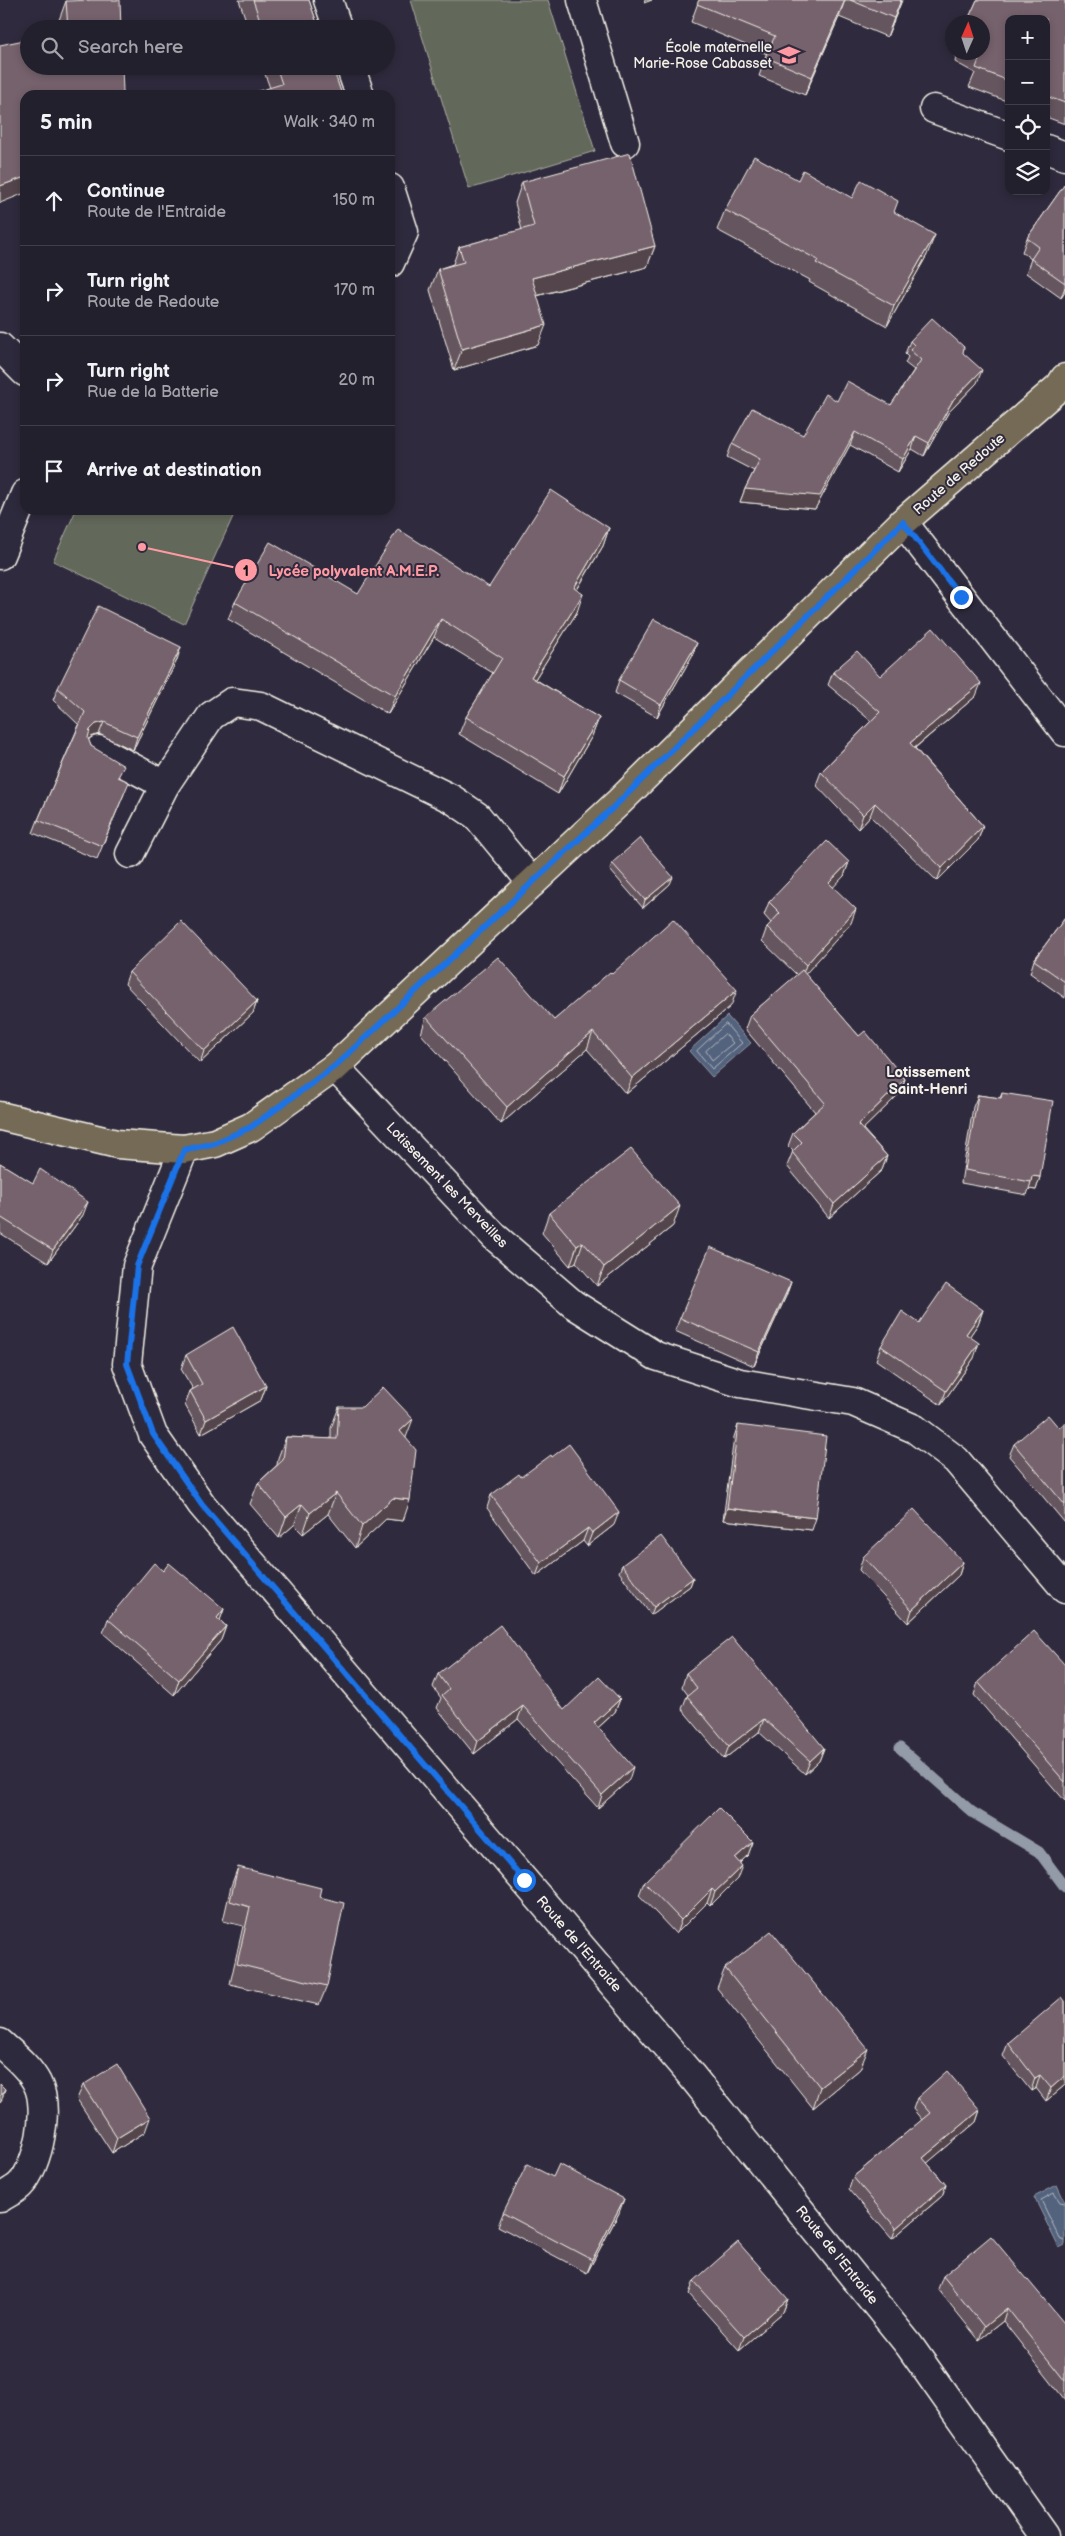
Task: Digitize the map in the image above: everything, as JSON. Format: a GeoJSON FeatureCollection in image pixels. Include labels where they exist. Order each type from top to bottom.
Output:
{"type":"FeatureCollection","features":[{"type":"Feature","properties":{"kind":"main road","name":"Route de Redoute"},"geometry":{"type":"LineString","coordinates":[[0,1116],[118,1144],[184,1150],[215,1143],[251,1127],[335,1066],[627,794],[903,522],[1060,386],[1065,378]]}},
{"type":"Feature","properties":{"kind":"street"},"geometry":{"type":"LineString","coordinates":[[328,0],[335,20]]}},
{"type":"Feature","properties":{"kind":"street"},"geometry":{"type":"LineString","coordinates":[[582,0],[625,143]]}},
{"type":"Feature","properties":{"kind":"street"},"geometry":{"type":"LineString","coordinates":[[353,75],[358,90]]}},
{"type":"Feature","properties":{"kind":"street"},"geometry":{"type":"LineString","coordinates":[[934,109],[1005,135]]}},
{"type":"Feature","properties":{"kind":"street"},"geometry":{"type":"LineString","coordinates":[[1049,150],[1065,156]]}},
{"type":"Feature","properties":{"kind":"street"},"geometry":{"type":"LineString","coordinates":[[395,204],[404,232],[395,252]]}},
{"type":"Feature","properties":{"kind":"street"},"geometry":{"type":"LineString","coordinates":[[0,347],[20,367]]}},
{"type":"Feature","properties":{"kind":"street"},"geometry":{"type":"LineString","coordinates":[[0,556],[20,506]]}},
{"type":"Feature","properties":{"kind":"street"},"geometry":{"type":"LineString","coordinates":[[903,522],[1065,732]]}},
{"type":"Feature","properties":{"kind":"street"},"geometry":{"type":"LineString","coordinates":[[130,854],[165,785],[211,716],[232,702],[262,706],[452,799],[477,816],[532,883]]}},
{"type":"Feature","properties":{"kind":"street"},"geometry":{"type":"LineString","coordinates":[[99,750],[165,785]]}},
{"type":"Feature","properties":{"kind":"street","name":"Lotissement les Merveilles"},"geometry":{"type":"LineString","coordinates":[[335,1066],[494,1237],[573,1304],[656,1356],[740,1383],[853,1402],[915,1429],[956,1460],[1065,1589]]}},
{"type":"Feature","properties":{"kind":"street","name":"Route de l'Entraide"},"geometry":{"type":"LineString","coordinates":[[184,1150],[137,1266],[127,1364],[153,1434],[202,1505],[698,2083],[909,2345],[1044,2536]]}},
{"type":"Feature","properties":{"kind":"street"},"geometry":{"type":"LineString","coordinates":[[0,2044],[22,2062],[38,2083],[43,2105],[35,2161],[20,2186],[0,2198]]}},
{"type":"Feature","properties":{"kind":"green space"},"geometry":{"type":"Polygon","coordinates":[[[411,0],[548,0],[595,151],[469,189],[411,0]]]}},
{"type":"Feature","properties":{"kind":"green space"},"geometry":{"type":"Polygon","coordinates":[[[74,515],[234,515],[184,624],[53,561],[74,515]]]}},
{"type":"Feature","properties":{"kind":"water"},"geometry":{"type":"Polygon","coordinates":[[[727,1016],[751,1043],[712,1077],[689,1051],[727,1016]]]}},
{"type":"Feature","properties":{"kind":"water"},"geometry":{"type":"Polygon","coordinates":[[[1057,2185],[1065,2202],[1065,2245],[1059,2248],[1034,2197],[1057,2185]]]}},
{"type":"Feature","properties":{"kind":"building"},"geometry":{"type":"Polygon","coordinates":[[[120,0],[121,20],[67,20],[66,1],[120,0]]]}},
{"type":"Feature","properties":{"kind":"building"},"geometry":{"type":"Polygon","coordinates":[[[253,0],[309,0],[316,20],[260,20],[253,0]]]}},
{"type":"Feature","properties":{"kind":"building"},"geometry":{"type":"Polygon","coordinates":[[[699,0],[845,0],[812,77],[765,57],[775,36],[697,4],[699,0]]]}},
{"type":"Feature","properties":{"kind":"building"},"geometry":{"type":"Polygon","coordinates":[[[850,0],[901,0],[894,18],[850,0]]]}},
{"type":"Feature","properties":{"kind":"building"},"geometry":{"type":"Polygon","coordinates":[[[977,0],[1065,0],[1065,103],[1050,97],[1050,15],[1005,15],[1005,79],[976,68],[979,60],[990,60],[990,15],[970,15],[977,0]]]}},
{"type":"Feature","properties":{"kind":"building"},"geometry":{"type":"Polygon","coordinates":[[[20,41],[20,75],[122,75],[123,90],[20,90],[20,179],[0,186],[0,45],[20,41]]]}},
{"type":"Feature","properties":{"kind":"building"},"geometry":{"type":"Polygon","coordinates":[[[279,75],[335,75],[340,90],[262,90],[282,84],[279,75]]]}},
{"type":"Feature","properties":{"kind":"building"},"geometry":{"type":"Polygon","coordinates":[[[630,153],[655,246],[532,278],[546,325],[462,349],[438,269],[464,262],[459,247],[534,226],[522,182],[630,153]]]}},
{"type":"Feature","properties":{"kind":"building"},"geometry":{"type":"Polygon","coordinates":[[[754,156],[798,180],[803,170],[852,198],[861,180],[898,201],[894,212],[935,235],[894,306],[816,263],[818,260],[725,210],[754,156]]]}},
{"type":"Feature","properties":{"kind":"building"},"geometry":{"type":"Polygon","coordinates":[[[1065,184],[1065,283],[1031,259],[1039,247],[1027,238],[1065,184]]]}},
{"type":"Feature","properties":{"kind":"building"},"geometry":{"type":"Polygon","coordinates":[[[932,318],[964,347],[963,353],[982,370],[953,400],[929,443],[916,436],[903,459],[855,432],[820,496],[745,489],[760,459],[732,444],[752,408],[803,435],[826,394],[837,401],[847,381],[891,405],[921,360],[910,350],[914,345],[910,341],[932,318]]]}},
{"type":"Feature","properties":{"kind":"building"},"geometry":{"type":"Polygon","coordinates":[[[551,490],[609,528],[574,588],[583,594],[531,677],[599,718],[564,776],[466,717],[502,658],[441,619],[395,696],[235,602],[270,542],[358,594],[398,529],[489,587],[551,490]]]}},
{"type":"Feature","properties":{"kind":"building"},"geometry":{"type":"Polygon","coordinates":[[[98,606],[181,647],[137,737],[104,722],[96,724],[90,730],[88,738],[91,746],[124,766],[118,777],[129,782],[102,846],[38,820],[85,712],[58,688],[98,606]]]}},
{"type":"Feature","properties":{"kind":"building"},"geometry":{"type":"Polygon","coordinates":[[[654,619],[697,643],[661,705],[619,680],[654,619]]]}},
{"type":"Feature","properties":{"kind":"building"},"geometry":{"type":"Polygon","coordinates":[[[933,628],[981,683],[910,743],[983,826],[942,868],[875,803],[863,815],[821,772],[880,712],[833,672],[857,651],[880,676],[933,628]]]}},
{"type":"Feature","properties":{"kind":"building"},"geometry":{"type":"Polygon","coordinates":[[[640,838],[673,877],[645,900],[612,863],[640,838]]]}},
{"type":"Feature","properties":{"kind":"building"},"geometry":{"type":"Polygon","coordinates":[[[827,841],[849,862],[829,883],[856,909],[806,965],[767,927],[780,913],[769,902],[827,841]]]}},
{"type":"Feature","properties":{"kind":"building"},"geometry":{"type":"Polygon","coordinates":[[[1065,918],[1065,982],[1034,960],[1065,918]]]}},
{"type":"Feature","properties":{"kind":"building"},"geometry":{"type":"Polygon","coordinates":[[[673,919],[737,990],[632,1078],[593,1032],[507,1107],[426,1017],[498,957],[554,1020],[610,972],[612,974],[673,919]]]}},
{"type":"Feature","properties":{"kind":"building"},"geometry":{"type":"Polygon","coordinates":[[[181,921],[257,1001],[204,1051],[129,972],[181,921]]]}},
{"type":"Feature","properties":{"kind":"building"},"geometry":{"type":"Polygon","coordinates":[[[802,970],[859,1036],[865,1031],[905,1079],[858,1125],[887,1156],[834,1204],[792,1152],[802,1142],[793,1133],[825,1103],[750,1015],[802,970]]]}},
{"type":"Feature","properties":{"kind":"building"},"geometry":{"type":"Polygon","coordinates":[[[1002,1093],[1053,1101],[1040,1177],[1032,1176],[1031,1182],[965,1170],[978,1095],[1001,1098],[1002,1093]]]}},
{"type":"Feature","properties":{"kind":"building"},"geometry":{"type":"Polygon","coordinates":[[[631,1149],[680,1206],[604,1267],[583,1242],[577,1246],[549,1213],[631,1149]]]}},
{"type":"Feature","properties":{"kind":"building"},"geometry":{"type":"Polygon","coordinates":[[[0,1163],[33,1183],[40,1169],[88,1202],[53,1250],[0,1217],[0,1163]]]}},
{"type":"Feature","properties":{"kind":"building"},"geometry":{"type":"Polygon","coordinates":[[[710,1247],[791,1282],[759,1352],[680,1318],[710,1247]]]}},
{"type":"Feature","properties":{"kind":"building"},"geometry":{"type":"Polygon","coordinates":[[[946,1284],[983,1310],[966,1334],[979,1343],[946,1391],[881,1346],[902,1311],[919,1323],[946,1284]]]}},
{"type":"Feature","properties":{"kind":"building"},"geometry":{"type":"Polygon","coordinates":[[[233,1327],[266,1386],[206,1420],[190,1391],[202,1384],[186,1355],[233,1327]]]}},
{"type":"Feature","properties":{"kind":"building"},"geometry":{"type":"Polygon","coordinates":[[[383,1387],[413,1419],[400,1431],[416,1450],[410,1500],[393,1498],[362,1526],[336,1493],[310,1513],[302,1504],[286,1517],[258,1483],[283,1460],[286,1437],[337,1439],[339,1407],[362,1407],[383,1387]]]}},
{"type":"Feature","properties":{"kind":"building"},"geometry":{"type":"Polygon","coordinates":[[[1048,1415],[1059,1428],[1065,1423],[1065,1505],[1014,1444],[1048,1415]]]}},
{"type":"Feature","properties":{"kind":"building"},"geometry":{"type":"Polygon","coordinates":[[[738,1425],[826,1436],[816,1518],[727,1508],[738,1425]]]}},
{"type":"Feature","properties":{"kind":"building"},"geometry":{"type":"Polygon","coordinates":[[[569,1444],[619,1512],[592,1533],[588,1528],[541,1563],[491,1495],[519,1474],[521,1477],[569,1444]]]}},
{"type":"Feature","properties":{"kind":"building"},"geometry":{"type":"Polygon","coordinates":[[[914,1509],[963,1562],[912,1610],[863,1557],[914,1509]]]}},
{"type":"Feature","properties":{"kind":"building"},"geometry":{"type":"Polygon","coordinates":[[[661,1536],[693,1578],[654,1607],[622,1565],[661,1536]]]}},
{"type":"Feature","properties":{"kind":"building"},"geometry":{"type":"Polygon","coordinates":[[[154,1563],[163,1571],[169,1563],[224,1609],[217,1618],[226,1626],[179,1680],[108,1619],[154,1563]]]}},
{"type":"Feature","properties":{"kind":"building"},"geometry":{"type":"Polygon","coordinates":[[[500,1625],[564,1710],[599,1677],[620,1699],[594,1723],[633,1767],[602,1795],[523,1706],[478,1741],[442,1695],[449,1689],[438,1674],[500,1625]]]}},
{"type":"Feature","properties":{"kind":"building"},"geometry":{"type":"Polygon","coordinates":[[[1034,1631],[1065,1665],[1065,1782],[978,1682],[1034,1631]]]}},
{"type":"Feature","properties":{"kind":"building"},"geometry":{"type":"Polygon","coordinates":[[[732,1637],[824,1748],[810,1761],[764,1719],[729,1746],[687,1696],[697,1688],[686,1673],[732,1637]]]}},
{"type":"Feature","properties":{"kind":"building"},"geometry":{"type":"Polygon","coordinates":[[[719,1808],[753,1842],[735,1858],[742,1866],[715,1892],[712,1889],[681,1920],[644,1882],[719,1808]]]}},
{"type":"Feature","properties":{"kind":"building"},"geometry":{"type":"Polygon","coordinates":[[[238,1867],[321,1888],[319,1897],[344,1903],[327,1986],[237,1964],[250,1907],[230,1901],[238,1867]]]}},
{"type":"Feature","properties":{"kind":"building"},"geometry":{"type":"Polygon","coordinates":[[[771,1931],[868,2049],[820,2087],[725,1968],[771,1931]]]}},
{"type":"Feature","properties":{"kind":"building"},"geometry":{"type":"Polygon","coordinates":[[[1062,1997],[1065,2001],[1065,2076],[1051,2088],[1040,2075],[1035,2078],[1008,2043],[1062,1997]]]}},
{"type":"Feature","properties":{"kind":"building"},"geometry":{"type":"Polygon","coordinates":[[[117,2064],[150,2118],[117,2138],[83,2085],[117,2064]]]}},
{"type":"Feature","properties":{"kind":"building"},"geometry":{"type":"Polygon","coordinates":[[[947,2071],[980,2110],[923,2158],[946,2185],[896,2228],[853,2177],[930,2113],[917,2098],[947,2071]]]}},
{"type":"Feature","properties":{"kind":"building"},"geometry":{"type":"Polygon","coordinates":[[[0,2084],[5,2089],[0,2096],[0,2084]]]}},
{"type":"Feature","properties":{"kind":"building"},"geometry":{"type":"Polygon","coordinates":[[[527,2164],[553,2177],[559,2164],[624,2199],[592,2260],[503,2213],[527,2164]]]}},
{"type":"Feature","properties":{"kind":"building"},"geometry":{"type":"Polygon","coordinates":[[[991,2236],[1065,2322],[1065,2381],[1007,2308],[984,2327],[943,2276],[991,2236]]]}},
{"type":"Feature","properties":{"kind":"building"},"geometry":{"type":"Polygon","coordinates":[[[738,2242],[788,2299],[744,2337],[694,2281],[738,2242]]]}},
{"type":"Feature","properties":{"kind":"waterway"},"geometry":{"type":"LineString","coordinates":[[900,1748],[972,1812],[1039,1852],[1065,1887]]}},
{"type":"Feature","properties":{"kind":"place","name":"École maternelle Marie-Rose Cabasset"},"geometry":{"type":"Point","coordinates":[789,55]}},
{"type":"Feature","properties":{"kind":"place","name":"Lycée polyvalent A.M.E.P."},"geometry":{"type":"Point","coordinates":[142,547]}},
{"type":"Feature","properties":{"kind":"district","name":"Lotissement Saint-Henri"},"geometry":{"type":"Point","coordinates":[928,1080]}},
{"type":"Feature","properties":{"kind":"route"},"geometry":{"type":"LineString","coordinates":[[524,1880],[202,1505],[153,1434],[127,1364],[137,1266],[184,1150],[215,1143],[251,1127],[335,1066],[620,801],[903,522],[961,597]]}}]}
